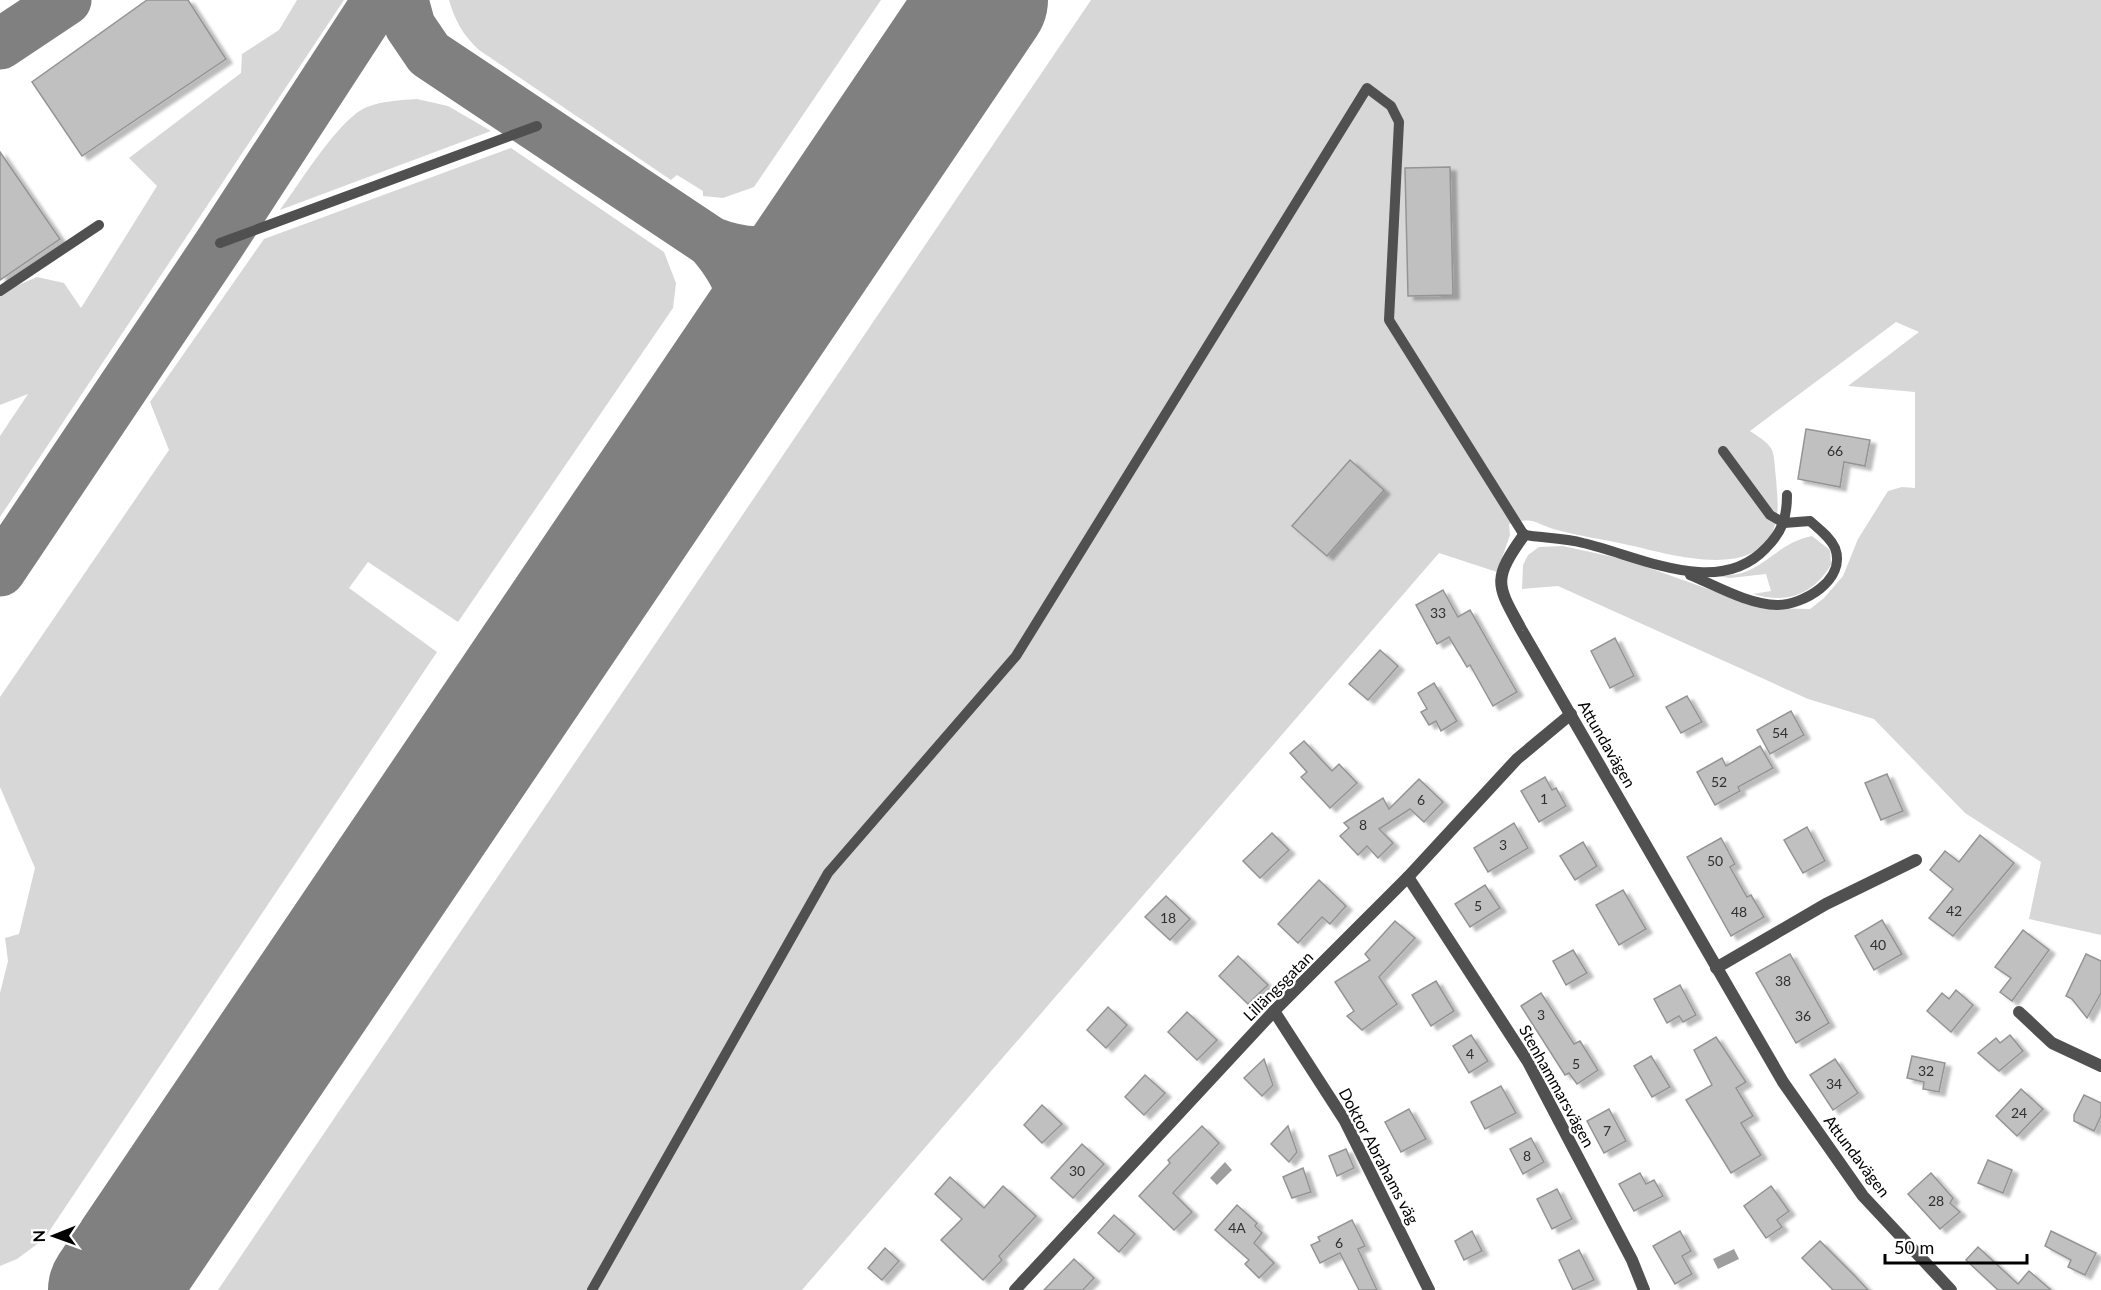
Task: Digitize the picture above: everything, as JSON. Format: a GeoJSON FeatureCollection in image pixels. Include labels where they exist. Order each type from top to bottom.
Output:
{"type":"FeatureCollection","features":[{"type":"Feature","properties":{"kind":"street","name":"Attundavägen"},"geometry":{"type":"LineString","coordinates":[[1524,535],[1500,576],[1501,593],[1783,1082],[1863,1196],[1951,1290]]}},
{"type":"Feature","properties":{"kind":"street","name":"Lillängsgatan"},"geometry":{"type":"LineString","coordinates":[[1016,1290],[1274,1011],[1408,877],[1517,759],[1571,714]]}},
{"type":"Feature","properties":{"kind":"street"},"geometry":{"type":"LineString","coordinates":[[1716,968],[1826,904],[1916,860]]}},
{"type":"Feature","properties":{"kind":"street","name":"Stenhammarsvägen"},"geometry":{"type":"LineString","coordinates":[[1408,877],[1528,1062],[1632,1260],[1644,1290]]}},
{"type":"Feature","properties":{"kind":"street","name":"Doktor Abrahams väg"},"geometry":{"type":"LineString","coordinates":[[1274,1011],[1345,1121],[1429,1290]]}},
{"type":"Feature","properties":{"kind":"street"},"geometry":{"type":"LineString","coordinates":[[2019,1012],[2052,1043],[2101,1066]]}},
{"type":"Feature","properties":{"kind":"lane"},"geometry":{"type":"LineString","coordinates":[[592,1290],[828,873],[1016,656],[1367,88],[1391,106],[1399,123],[1389,321],[1524,535],[1582,542],[1679,570],[1761,603],[1779,605],[1798,602],[1815,594],[1830,579],[1837,563],[1835,549],[1826,535],[1810,521],[1784,523],[1770,515],[1723,451]]}},
{"type":"Feature","properties":{"kind":"lane"},"geometry":{"type":"LineString","coordinates":[[220,243],[537,126]]}},
{"type":"Feature","properties":{"kind":"lane"},"geometry":{"type":"LineString","coordinates":[[0,291],[99,225]]}},
{"type":"Feature","properties":{"kind":"lane"},"geometry":{"type":"LineString","coordinates":[[1679,570],[1707,573],[1738,569],[1761,554],[1778,536],[1784,523],[1787,516],[1787,495]]}},
{"type":"Feature","properties":{"kind":"shaded area"},"geometry":{"type":"Polygon","coordinates":[[[297,0],[344,0],[0,517],[0,436],[28,394],[0,405],[0,293],[37,277],[64,283],[81,308],[157,186],[129,158],[241,73],[242,54],[279,30],[297,0]]]}},
{"type":"Feature","properties":{"kind":"shaded area"},"geometry":{"type":"Polygon","coordinates":[[[449,0],[881,0],[754,187],[723,198],[703,196],[703,191],[677,175],[671,180],[479,50],[460,27],[449,0]]]}},
{"type":"Feature","properties":{"kind":"shaded area"},"geometry":{"type":"Polygon","coordinates":[[[1091,0],[2101,0],[2101,935],[2029,919],[2041,862],[1965,813],[1874,719],[1808,699],[1558,586],[1522,589],[1523,565],[1528,555],[1539,547],[1563,546],[1627,560],[1761,608],[1810,609],[1824,598],[1843,576],[1858,539],[1888,491],[1902,487],[1915,488],[1915,392],[1848,386],[1919,332],[1896,322],[1750,431],[1772,449],[1778,509],[1774,528],[1763,545],[1748,555],[1706,560],[1683,557],[1565,532],[1534,521],[1509,524],[1510,535],[1497,572],[1439,553],[802,1290],[218,1290],[1091,0]]]}},
{"type":"Feature","properties":{"kind":"shaded area"},"geometry":{"type":"Polygon","coordinates":[[[417,99],[448,106],[491,131],[280,210],[332,138],[356,114],[379,103],[417,99]]]}},
{"type":"Feature","properties":{"kind":"shaded area"},"geometry":{"type":"Polygon","coordinates":[[[511,148],[664,252],[676,283],[673,308],[458,622],[368,562],[349,588],[437,652],[44,1239],[17,1259],[0,1266],[0,993],[8,961],[5,938],[19,934],[35,868],[0,787],[0,697],[169,450],[150,402],[264,239],[511,148]]]}},
{"type":"Feature","properties":{"kind":"shaded area"},"geometry":{"type":"Polygon","coordinates":[[[1812,536],[1830,550],[1831,565],[1816,584],[1798,594],[1777,598],[1753,594],[1771,591],[1766,574],[1730,578],[1718,576],[1739,574],[1751,569],[1792,543],[1812,536]]]}},
{"type":"Feature","properties":{"kind":"shaded area"},"geometry":{"type":"Polygon","coordinates":[[[1225,1162],[1232,1170],[1217,1185],[1210,1178],[1225,1162]]]}},
{"type":"Feature","properties":{"kind":"shaded area"},"geometry":{"type":"Polygon","coordinates":[[[1734,1249],[1739,1259],[1718,1269],[1713,1259],[1734,1249]]]}},
{"type":"Feature","properties":{"kind":"building"},"geometry":{"type":"Polygon","coordinates":[[[147,0],[188,0],[226,59],[82,156],[32,82],[147,0]]]}},
{"type":"Feature","properties":{"kind":"building"},"geometry":{"type":"Polygon","coordinates":[[[0,152],[60,239],[0,280],[0,152]]]}},
{"type":"Feature","properties":{"kind":"building"},"geometry":{"type":"Polygon","coordinates":[[[1450,167],[1453,295],[1408,296],[1405,168],[1450,167]]]}},
{"type":"Feature","properties":{"kind":"building"},"geometry":{"type":"Polygon","coordinates":[[[1806,429],[1870,440],[1865,466],[1844,462],[1840,487],[1798,479],[1806,429]]]}},
{"type":"Feature","properties":{"kind":"building"},"geometry":{"type":"Polygon","coordinates":[[[1350,460],[1384,490],[1327,556],[1292,526],[1350,460]]]}},
{"type":"Feature","properties":{"kind":"building"},"geometry":{"type":"Polygon","coordinates":[[[1443,590],[1458,617],[1470,610],[1517,692],[1493,706],[1470,665],[1467,667],[1449,637],[1437,644],[1416,605],[1443,590]]]}},
{"type":"Feature","properties":{"kind":"building"},"geometry":{"type":"Polygon","coordinates":[[[1615,638],[1634,676],[1610,688],[1591,651],[1615,638]]]}},
{"type":"Feature","properties":{"kind":"building"},"geometry":{"type":"Polygon","coordinates":[[[1380,650],[1398,666],[1368,700],[1349,684],[1380,650]]]}},
{"type":"Feature","properties":{"kind":"building"},"geometry":{"type":"Polygon","coordinates":[[[1434,683],[1457,721],[1441,731],[1436,721],[1429,725],[1421,712],[1427,709],[1418,693],[1434,683]]]}},
{"type":"Feature","properties":{"kind":"building"},"geometry":{"type":"Polygon","coordinates":[[[1687,696],[1702,722],[1681,733],[1666,707],[1687,696]]]}},
{"type":"Feature","properties":{"kind":"building"},"geometry":{"type":"Polygon","coordinates":[[[1791,711],[1804,735],[1770,754],[1757,730],[1791,711]]]}},
{"type":"Feature","properties":{"kind":"building"},"geometry":{"type":"Polygon","coordinates":[[[1304,741],[1332,771],[1339,764],[1357,783],[1330,808],[1301,777],[1307,772],[1290,753],[1304,741]]]}},
{"type":"Feature","properties":{"kind":"building"},"geometry":{"type":"Polygon","coordinates":[[[1760,746],[1773,768],[1738,787],[1740,791],[1715,805],[1697,772],[1722,758],[1726,766],[1760,746]]]}},
{"type":"Feature","properties":{"kind":"building"},"geometry":{"type":"Polygon","coordinates":[[[1887,774],[1903,811],[1881,820],[1865,783],[1887,774]]]}},
{"type":"Feature","properties":{"kind":"building"},"geometry":{"type":"Polygon","coordinates":[[[1545,777],[1552,790],[1556,788],[1566,806],[1539,822],[1521,791],[1545,777]]]}},
{"type":"Feature","properties":{"kind":"building"},"geometry":{"type":"Polygon","coordinates":[[[1419,779],[1443,802],[1424,822],[1410,809],[1379,829],[1393,843],[1378,858],[1367,846],[1358,855],[1340,836],[1349,828],[1344,823],[1383,798],[1389,809],[1419,779]]]}},
{"type":"Feature","properties":{"kind":"building"},"geometry":{"type":"Polygon","coordinates":[[[1514,823],[1528,848],[1488,872],[1474,848],[1514,823]]]}},
{"type":"Feature","properties":{"kind":"building"},"geometry":{"type":"Polygon","coordinates":[[[1807,827],[1825,861],[1803,873],[1784,840],[1807,827]]]}},
{"type":"Feature","properties":{"kind":"building"},"geometry":{"type":"Polygon","coordinates":[[[1272,833],[1289,850],[1260,878],[1243,861],[1272,833]]]}},
{"type":"Feature","properties":{"kind":"building"},"geometry":{"type":"Polygon","coordinates":[[[1980,835],[2014,863],[1953,936],[1929,918],[1953,889],[1930,870],[1945,851],[1959,862],[1980,835]]]}},
{"type":"Feature","properties":{"kind":"building"},"geometry":{"type":"Polygon","coordinates":[[[1721,838],[1735,864],[1730,867],[1747,897],[1751,895],[1764,917],[1731,936],[1687,857],[1721,838]]]}},
{"type":"Feature","properties":{"kind":"building"},"geometry":{"type":"Polygon","coordinates":[[[1583,842],[1597,866],[1575,880],[1560,856],[1583,842]]]}},
{"type":"Feature","properties":{"kind":"building"},"geometry":{"type":"Polygon","coordinates":[[[1319,880],[1346,906],[1330,924],[1322,917],[1298,943],[1278,924],[1319,880]]]}},
{"type":"Feature","properties":{"kind":"building"},"geometry":{"type":"Polygon","coordinates":[[[1485,885],[1500,908],[1470,927],[1455,904],[1485,885]]]}},
{"type":"Feature","properties":{"kind":"building"},"geometry":{"type":"Polygon","coordinates":[[[1623,890],[1646,929],[1619,945],[1596,905],[1623,890]]]}},
{"type":"Feature","properties":{"kind":"building"},"geometry":{"type":"Polygon","coordinates":[[[1166,896],[1190,919],[1170,940],[1145,917],[1166,896]]]}},
{"type":"Feature","properties":{"kind":"building"},"geometry":{"type":"Polygon","coordinates":[[[1882,920],[1902,954],[1874,970],[1855,936],[1882,920]]]}},
{"type":"Feature","properties":{"kind":"building"},"geometry":{"type":"Polygon","coordinates":[[[1395,921],[1415,938],[1379,977],[1397,1004],[1362,1030],[1347,1016],[1354,1011],[1335,982],[1370,960],[1365,954],[1395,921]]]}},
{"type":"Feature","properties":{"kind":"building"},"geometry":{"type":"Polygon","coordinates":[[[2023,930],[2049,950],[2012,1001],[2000,992],[2011,978],[1995,967],[2023,930]]]}},
{"type":"Feature","properties":{"kind":"building"},"geometry":{"type":"Polygon","coordinates":[[[1573,950],[1587,973],[1566,985],[1553,961],[1573,950]]]}},
{"type":"Feature","properties":{"kind":"building"},"geometry":{"type":"Polygon","coordinates":[[[1790,954],[1829,1023],[1796,1043],[1756,973],[1790,954]]]}},
{"type":"Feature","properties":{"kind":"building"},"geometry":{"type":"Polygon","coordinates":[[[2086,954],[2101,961],[2101,993],[2087,1018],[2072,999],[2066,996],[2086,954]]]}},
{"type":"Feature","properties":{"kind":"building"},"geometry":{"type":"Polygon","coordinates":[[[1238,956],[1268,985],[1248,1004],[1219,976],[1238,956]]]}},
{"type":"Feature","properties":{"kind":"building"},"geometry":{"type":"Polygon","coordinates":[[[1436,981],[1454,1011],[1431,1026],[1412,995],[1436,981]]]}},
{"type":"Feature","properties":{"kind":"building"},"geometry":{"type":"Polygon","coordinates":[[[1680,985],[1696,1015],[1683,1022],[1679,1016],[1667,1023],[1654,999],[1680,985]]]}},
{"type":"Feature","properties":{"kind":"building"},"geometry":{"type":"Polygon","coordinates":[[[1956,990],[1973,1005],[1951,1032],[1927,1011],[1942,993],[1949,999],[1956,990]]]}},
{"type":"Feature","properties":{"kind":"building"},"geometry":{"type":"Polygon","coordinates":[[[1541,993],[1574,1044],[1580,1041],[1598,1070],[1577,1084],[1569,1073],[1565,1075],[1521,1006],[1541,993]]]}},
{"type":"Feature","properties":{"kind":"building"},"geometry":{"type":"Polygon","coordinates":[[[1108,1007],[1127,1025],[1106,1048],[1087,1030],[1108,1007]]]}},
{"type":"Feature","properties":{"kind":"building"},"geometry":{"type":"Polygon","coordinates":[[[1187,1012],[1217,1040],[1197,1060],[1168,1032],[1187,1012]]]}},
{"type":"Feature","properties":{"kind":"building"},"geometry":{"type":"Polygon","coordinates":[[[1471,1035],[1488,1061],[1469,1073],[1453,1046],[1471,1035]]]}},
{"type":"Feature","properties":{"kind":"building"},"geometry":{"type":"Polygon","coordinates":[[[2010,1035],[2023,1051],[1999,1071],[1978,1053],[1996,1038],[2000,1043],[2010,1035]]]}},
{"type":"Feature","properties":{"kind":"building"},"geometry":{"type":"Polygon","coordinates":[[[1716,1037],[1746,1082],[1736,1088],[1753,1116],[1741,1123],[1761,1155],[1731,1173],[1686,1100],[1712,1085],[1694,1050],[1716,1037]]]}},
{"type":"Feature","properties":{"kind":"building"},"geometry":{"type":"Polygon","coordinates":[[[1651,1056],[1670,1087],[1652,1097],[1634,1066],[1651,1056]]]}},
{"type":"Feature","properties":{"kind":"building"},"geometry":{"type":"Polygon","coordinates":[[[1912,1056],[1945,1063],[1939,1092],[1923,1089],[1924,1082],[1907,1078],[1912,1056]]]}},
{"type":"Feature","properties":{"kind":"building"},"geometry":{"type":"Polygon","coordinates":[[[1264,1059],[1273,1085],[1262,1096],[1244,1078],[1264,1059]]]}},
{"type":"Feature","properties":{"kind":"building"},"geometry":{"type":"Polygon","coordinates":[[[1835,1059],[1858,1093],[1833,1110],[1810,1075],[1835,1059]]]}},
{"type":"Feature","properties":{"kind":"building"},"geometry":{"type":"Polygon","coordinates":[[[1145,1075],[1165,1093],[1144,1115],[1125,1097],[1145,1075]]]}},
{"type":"Feature","properties":{"kind":"building"},"geometry":{"type":"Polygon","coordinates":[[[1501,1086],[1516,1113],[1485,1129],[1471,1102],[1501,1086]]]}},
{"type":"Feature","properties":{"kind":"building"},"geometry":{"type":"Polygon","coordinates":[[[2021,1089],[2043,1109],[2017,1136],[1996,1116],[2021,1089]]]}},
{"type":"Feature","properties":{"kind":"building"},"geometry":{"type":"Polygon","coordinates":[[[2084,1095],[2101,1103],[2101,1116],[2094,1131],[2074,1121],[2074,1115],[2084,1095]]]}},
{"type":"Feature","properties":{"kind":"building"},"geometry":{"type":"Polygon","coordinates":[[[1042,1105],[1062,1124],[1042,1143],[1024,1125],[1042,1105]]]}},
{"type":"Feature","properties":{"kind":"building"},"geometry":{"type":"Polygon","coordinates":[[[1409,1109],[1426,1139],[1401,1152],[1385,1122],[1409,1109]]]}},
{"type":"Feature","properties":{"kind":"building"},"geometry":{"type":"Polygon","coordinates":[[[1609,1109],[1626,1141],[1604,1153],[1587,1121],[1609,1109]]]}},
{"type":"Feature","properties":{"kind":"building"},"geometry":{"type":"Polygon","coordinates":[[[1202,1126],[1219,1143],[1173,1193],[1192,1212],[1174,1230],[1139,1196],[1170,1163],[1168,1160],[1202,1126]]]}},
{"type":"Feature","properties":{"kind":"building"},"geometry":{"type":"Polygon","coordinates":[[[1288,1126],[1297,1152],[1289,1162],[1271,1144],[1288,1126]]]}},
{"type":"Feature","properties":{"kind":"building"},"geometry":{"type":"Polygon","coordinates":[[[1531,1138],[1544,1162],[1523,1174],[1510,1149],[1531,1138]]]}},
{"type":"Feature","properties":{"kind":"building"},"geometry":{"type":"Polygon","coordinates":[[[1082,1144],[1104,1164],[1073,1198],[1051,1178],[1082,1144]]]}},
{"type":"Feature","properties":{"kind":"building"},"geometry":{"type":"Polygon","coordinates":[[[1346,1149],[1354,1168],[1337,1176],[1329,1156],[1346,1149]]]}},
{"type":"Feature","properties":{"kind":"building"},"geometry":{"type":"Polygon","coordinates":[[[1988,1160],[2012,1170],[2003,1193],[1978,1183],[1988,1160]]]}},
{"type":"Feature","properties":{"kind":"building"},"geometry":{"type":"Polygon","coordinates":[[[1303,1168],[1311,1192],[1292,1198],[1283,1177],[1303,1168]]]}},
{"type":"Feature","properties":{"kind":"building"},"geometry":{"type":"Polygon","coordinates":[[[1640,1173],[1646,1184],[1654,1180],[1663,1196],[1634,1211],[1619,1184],[1640,1173]]]}},
{"type":"Feature","properties":{"kind":"building"},"geometry":{"type":"Polygon","coordinates":[[[1931,1173],[1953,1198],[1950,1203],[1960,1212],[1940,1229],[1908,1194],[1931,1173]]]}},
{"type":"Feature","properties":{"kind":"building"},"geometry":{"type":"Polygon","coordinates":[[[950,1177],[984,1208],[1003,1186],[1036,1216],[999,1256],[1002,1260],[983,1280],[941,1240],[962,1219],[935,1194],[950,1177]]]}},
{"type":"Feature","properties":{"kind":"building"},"geometry":{"type":"Polygon","coordinates":[[[1771,1186],[1789,1211],[1777,1220],[1782,1227],[1766,1238],[1744,1206],[1771,1186]]]}},
{"type":"Feature","properties":{"kind":"building"},"geometry":{"type":"Polygon","coordinates":[[[1557,1189],[1572,1219],[1552,1229],[1537,1199],[1557,1189]]]}},
{"type":"Feature","properties":{"kind":"building"},"geometry":{"type":"Polygon","coordinates":[[[1237,1205],[1257,1223],[1255,1226],[1262,1233],[1254,1243],[1274,1263],[1259,1278],[1245,1264],[1249,1260],[1215,1230],[1237,1205]]]}},
{"type":"Feature","properties":{"kind":"building"},"geometry":{"type":"Polygon","coordinates":[[[1114,1215],[1135,1234],[1119,1252],[1098,1233],[1114,1215]]]}},
{"type":"Feature","properties":{"kind":"building"},"geometry":{"type":"Polygon","coordinates":[[[1352,1220],[1365,1246],[1358,1249],[1377,1290],[1359,1290],[1340,1253],[1320,1263],[1311,1245],[1320,1241],[1318,1237],[1352,1220]]]}},
{"type":"Feature","properties":{"kind":"building"},"geometry":{"type":"Polygon","coordinates":[[[1472,1231],[1482,1251],[1464,1260],[1455,1241],[1472,1231]]]}},
{"type":"Feature","properties":{"kind":"building"},"geometry":{"type":"Polygon","coordinates":[[[1680,1231],[1691,1251],[1682,1256],[1692,1274],[1675,1284],[1653,1246],[1680,1231]]]}},
{"type":"Feature","properties":{"kind":"building"},"geometry":{"type":"Polygon","coordinates":[[[2051,1231],[2096,1253],[2085,1275],[2068,1267],[2071,1260],[2045,1246],[2051,1231]]]}},
{"type":"Feature","properties":{"kind":"building"},"geometry":{"type":"Polygon","coordinates":[[[1820,1241],[1868,1290],[1833,1290],[1802,1258],[1820,1241]]]}},
{"type":"Feature","properties":{"kind":"building"},"geometry":{"type":"Polygon","coordinates":[[[1978,1247],[2018,1284],[2029,1271],[2051,1290],[1998,1290],[1966,1260],[1978,1247]]]}},
{"type":"Feature","properties":{"kind":"building"},"geometry":{"type":"Polygon","coordinates":[[[885,1248],[899,1261],[882,1280],[868,1268],[885,1248]]]}},
{"type":"Feature","properties":{"kind":"building"},"geometry":{"type":"Polygon","coordinates":[[[1579,1250],[1594,1280],[1573,1290],[1559,1260],[1579,1250]]]}},
{"type":"Feature","properties":{"kind":"building"},"geometry":{"type":"Polygon","coordinates":[[[1074,1259],[1094,1278],[1083,1290],[1044,1290],[1074,1259]]]}},
{"type":"Feature","properties":{"kind":"taxiway"},"geometry":{"type":"LineString","coordinates":[[0,44],[66,0]]}},
{"type":"Feature","properties":{"kind":"taxiway"},"geometry":{"type":"LineString","coordinates":[[0,571],[220,243],[378,0]]}},
{"type":"Feature","properties":{"kind":"taxiway"},"geometry":{"type":"LineString","coordinates":[[403,0],[410,26],[429,54],[711,242],[730,248],[763,252],[792,244],[837,218]]}},
{"type":"Feature","properties":{"kind":"taxiway"},"geometry":{"type":"LineString","coordinates":[[711,242],[733,273],[740,287],[743,302],[743,333],[735,369]]}},
{"type":"Feature","properties":{"kind":"runway"},"geometry":{"type":"LineString","coordinates":[[112,1290],[984,0]]}}]}
